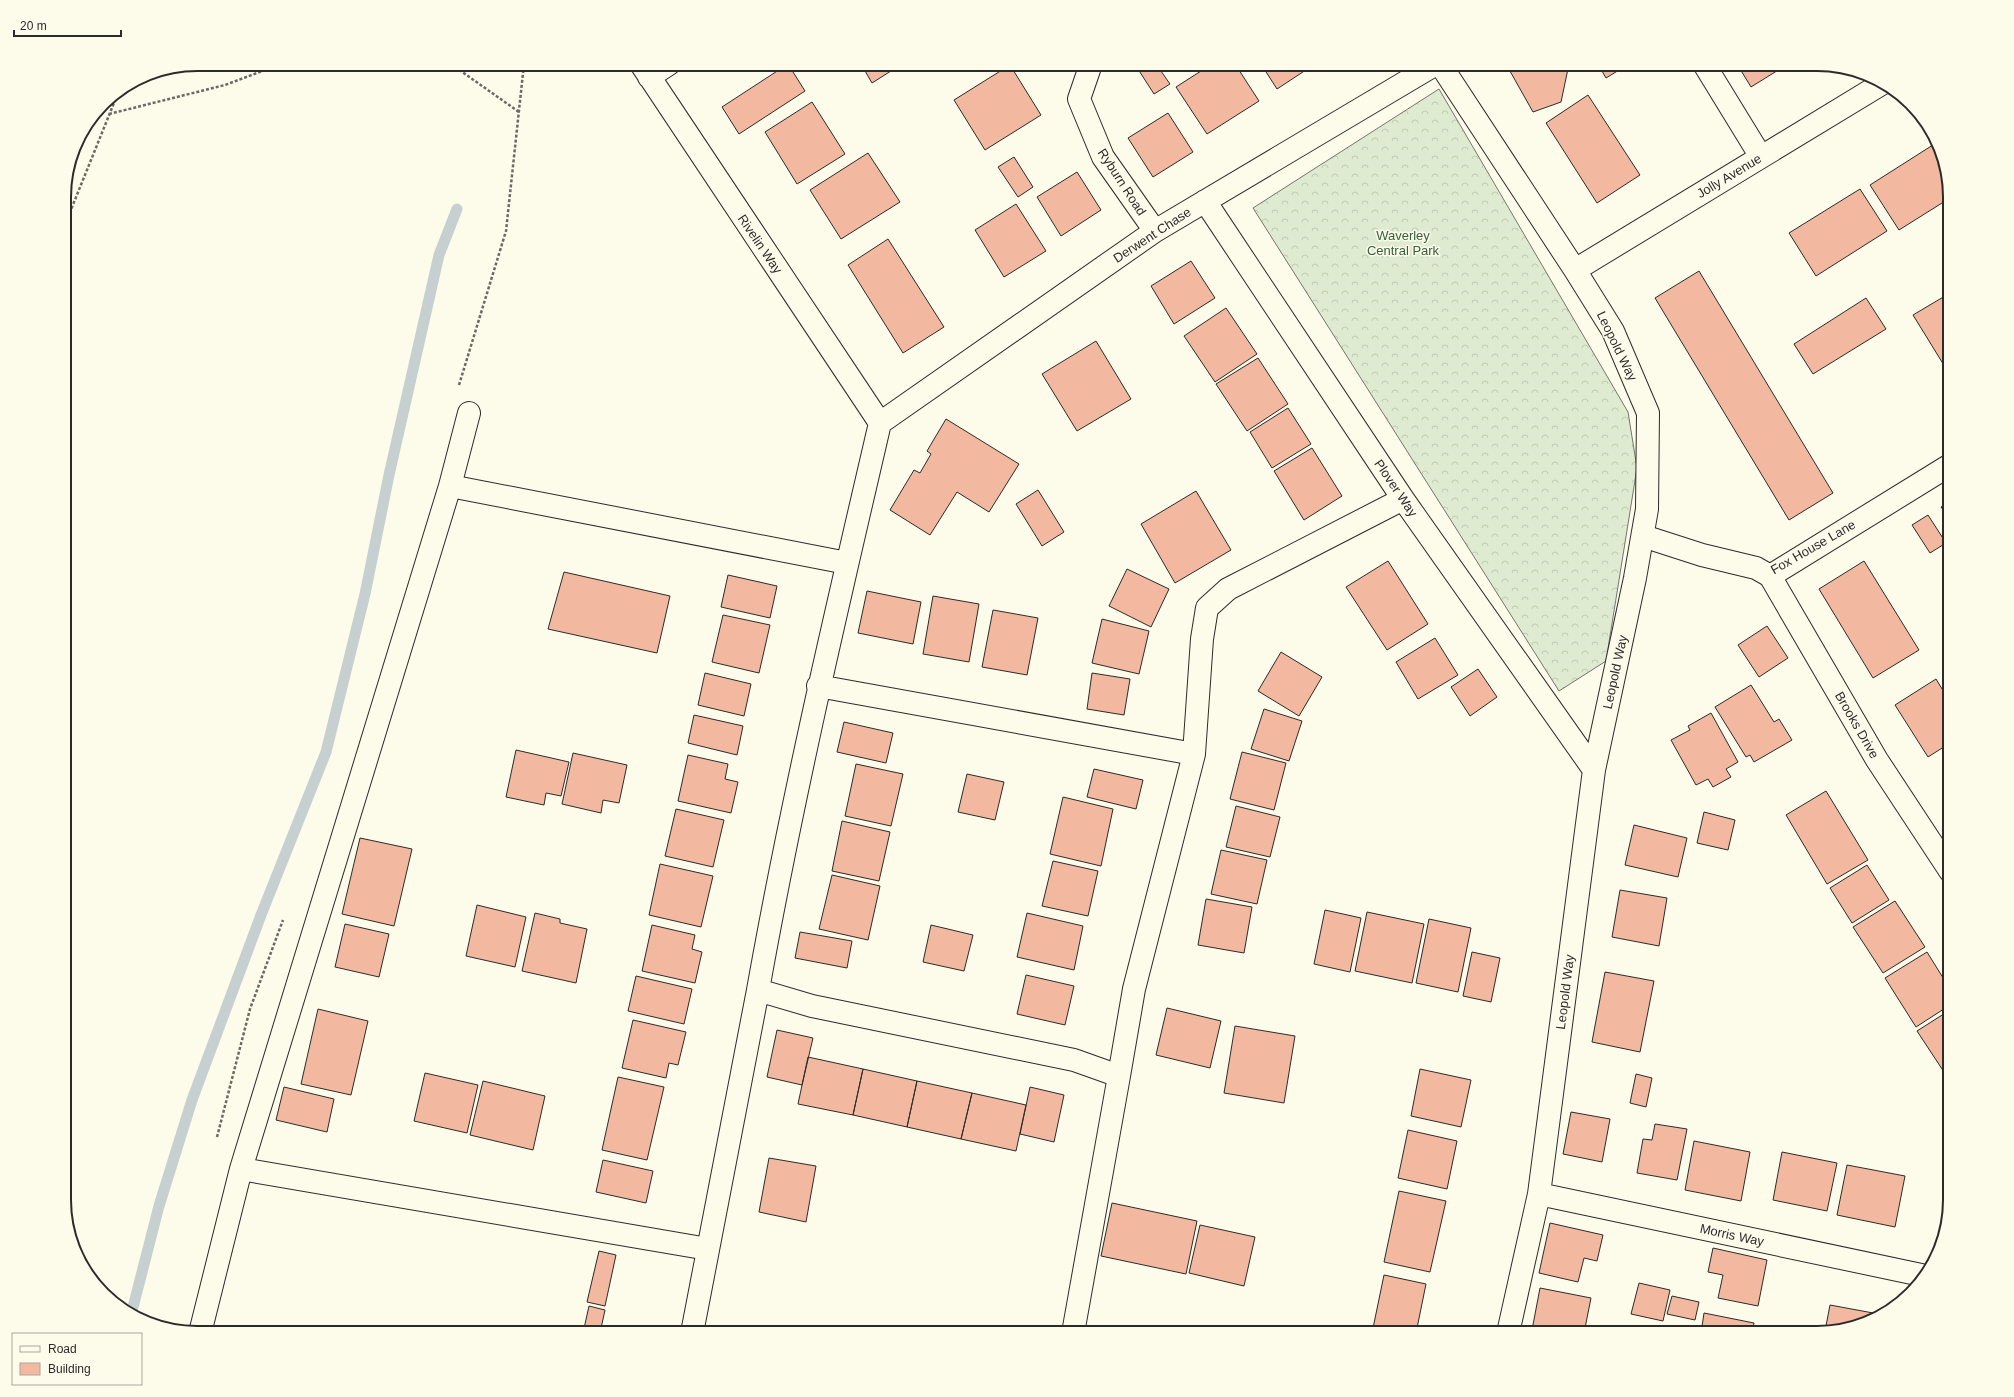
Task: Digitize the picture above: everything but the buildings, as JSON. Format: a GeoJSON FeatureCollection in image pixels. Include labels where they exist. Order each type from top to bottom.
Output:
{"type":"FeatureCollection","features":[{"type":"Feature","properties":{"kind":"street","name":"Rivelin Way"},"geometry":{"type":"LineString","coordinates":[[646,71],[880,424]]}},
{"type":"Feature","properties":{"kind":"street","name":"Ryburn Road"},"geometry":{"type":"LineString","coordinates":[[1089,71],[1079,100],[1103,157],[1155,230]]}},
{"type":"Feature","properties":{"kind":"street","name":"Derwent Chase"},"geometry":{"type":"LineString","coordinates":[[880,424],[1155,230],[1424,71]]}},
{"type":"Feature","properties":{"kind":"street","name":"Leopold Way"},"geometry":{"type":"LineString","coordinates":[[1445,71],[1575,270],[1613,331],[1648,413],[1648,510],[1594,770],[1539,1194],[1510,1326]]}},
{"type":"Feature","properties":{"kind":"street"},"geometry":{"type":"LineString","coordinates":[[1708,71],[1761,157]]}},
{"type":"Feature","properties":{"kind":"street","name":"Jolly Avenue"},"geometry":{"type":"LineString","coordinates":[[1575,270],[1878,87]]}},
{"type":"Feature","properties":{"kind":"street","name":"Plover Way"},"geometry":{"type":"LineString","coordinates":[[1205,201],[1403,499],[1594,770]]}},
{"type":"Feature","properties":{"kind":"street"},"geometry":{"type":"LineString","coordinates":[[202,1326],[241,1169],[450,486],[469,413]]}},
{"type":"Feature","properties":{"kind":"street"},"geometry":{"type":"LineString","coordinates":[[693,1326],[779,874],[818,686],[880,424]]}},
{"type":"Feature","properties":{"kind":"street","name":"Fox House Lane"},"geometry":{"type":"LineString","coordinates":[[1643,536],[1702,555],[1756,568],[1770,576],[1943,469]]}},
{"type":"Feature","properties":{"kind":"street"},"geometry":{"type":"LineString","coordinates":[[450,486],[847,563]]}},
{"type":"Feature","properties":{"kind":"street"},"geometry":{"type":"LineString","coordinates":[[1074,1326],[1134,990],[1194,754],[1202,639],[1207,608],[1228,589],[1403,499]]}},
{"type":"Feature","properties":{"kind":"street","name":"Brooks Drive"},"geometry":{"type":"LineString","coordinates":[[1770,576],[1877,760],[1943,861]]}},
{"type":"Feature","properties":{"kind":"street"},"geometry":{"type":"LineString","coordinates":[[818,686],[1194,754]]}},
{"type":"Feature","properties":{"kind":"street"},"geometry":{"type":"LineString","coordinates":[[758,990],[812,1006],[1074,1060],[1119,1076]]}},
{"type":"Feature","properties":{"kind":"street"},"geometry":{"type":"LineString","coordinates":[[241,1169],[708,1249]]}},
{"type":"Feature","properties":{"kind":"street","name":"Morris Way"},"geometry":{"type":"LineString","coordinates":[[1539,1194],[1919,1274]]}},
{"type":"Feature","properties":{"kind":"path"},"geometry":{"type":"LineString","coordinates":[[109,114],[225,85],[262,71]]}},
{"type":"Feature","properties":{"kind":"path"},"geometry":{"type":"LineString","coordinates":[[461,71],[519,112]]}},
{"type":"Feature","properties":{"kind":"path"},"geometry":{"type":"LineString","coordinates":[[71,209],[114,102]]}},
{"type":"Feature","properties":{"kind":"green space","name":"Waverley Central Park"},"geometry":{"type":"Polygon","coordinates":[[[1439,89],[1628,412],[1637,468],[1606,661],[1559,691],[1253,208],[1439,89]]]}},
{"type":"Feature","properties":{"kind":"waterway"},"geometry":{"type":"LineString","coordinates":[[133,1308],[159,1206],[192,1100],[261,915],[326,752],[365,594],[389,475],[439,255],[457,209]]}}]}
